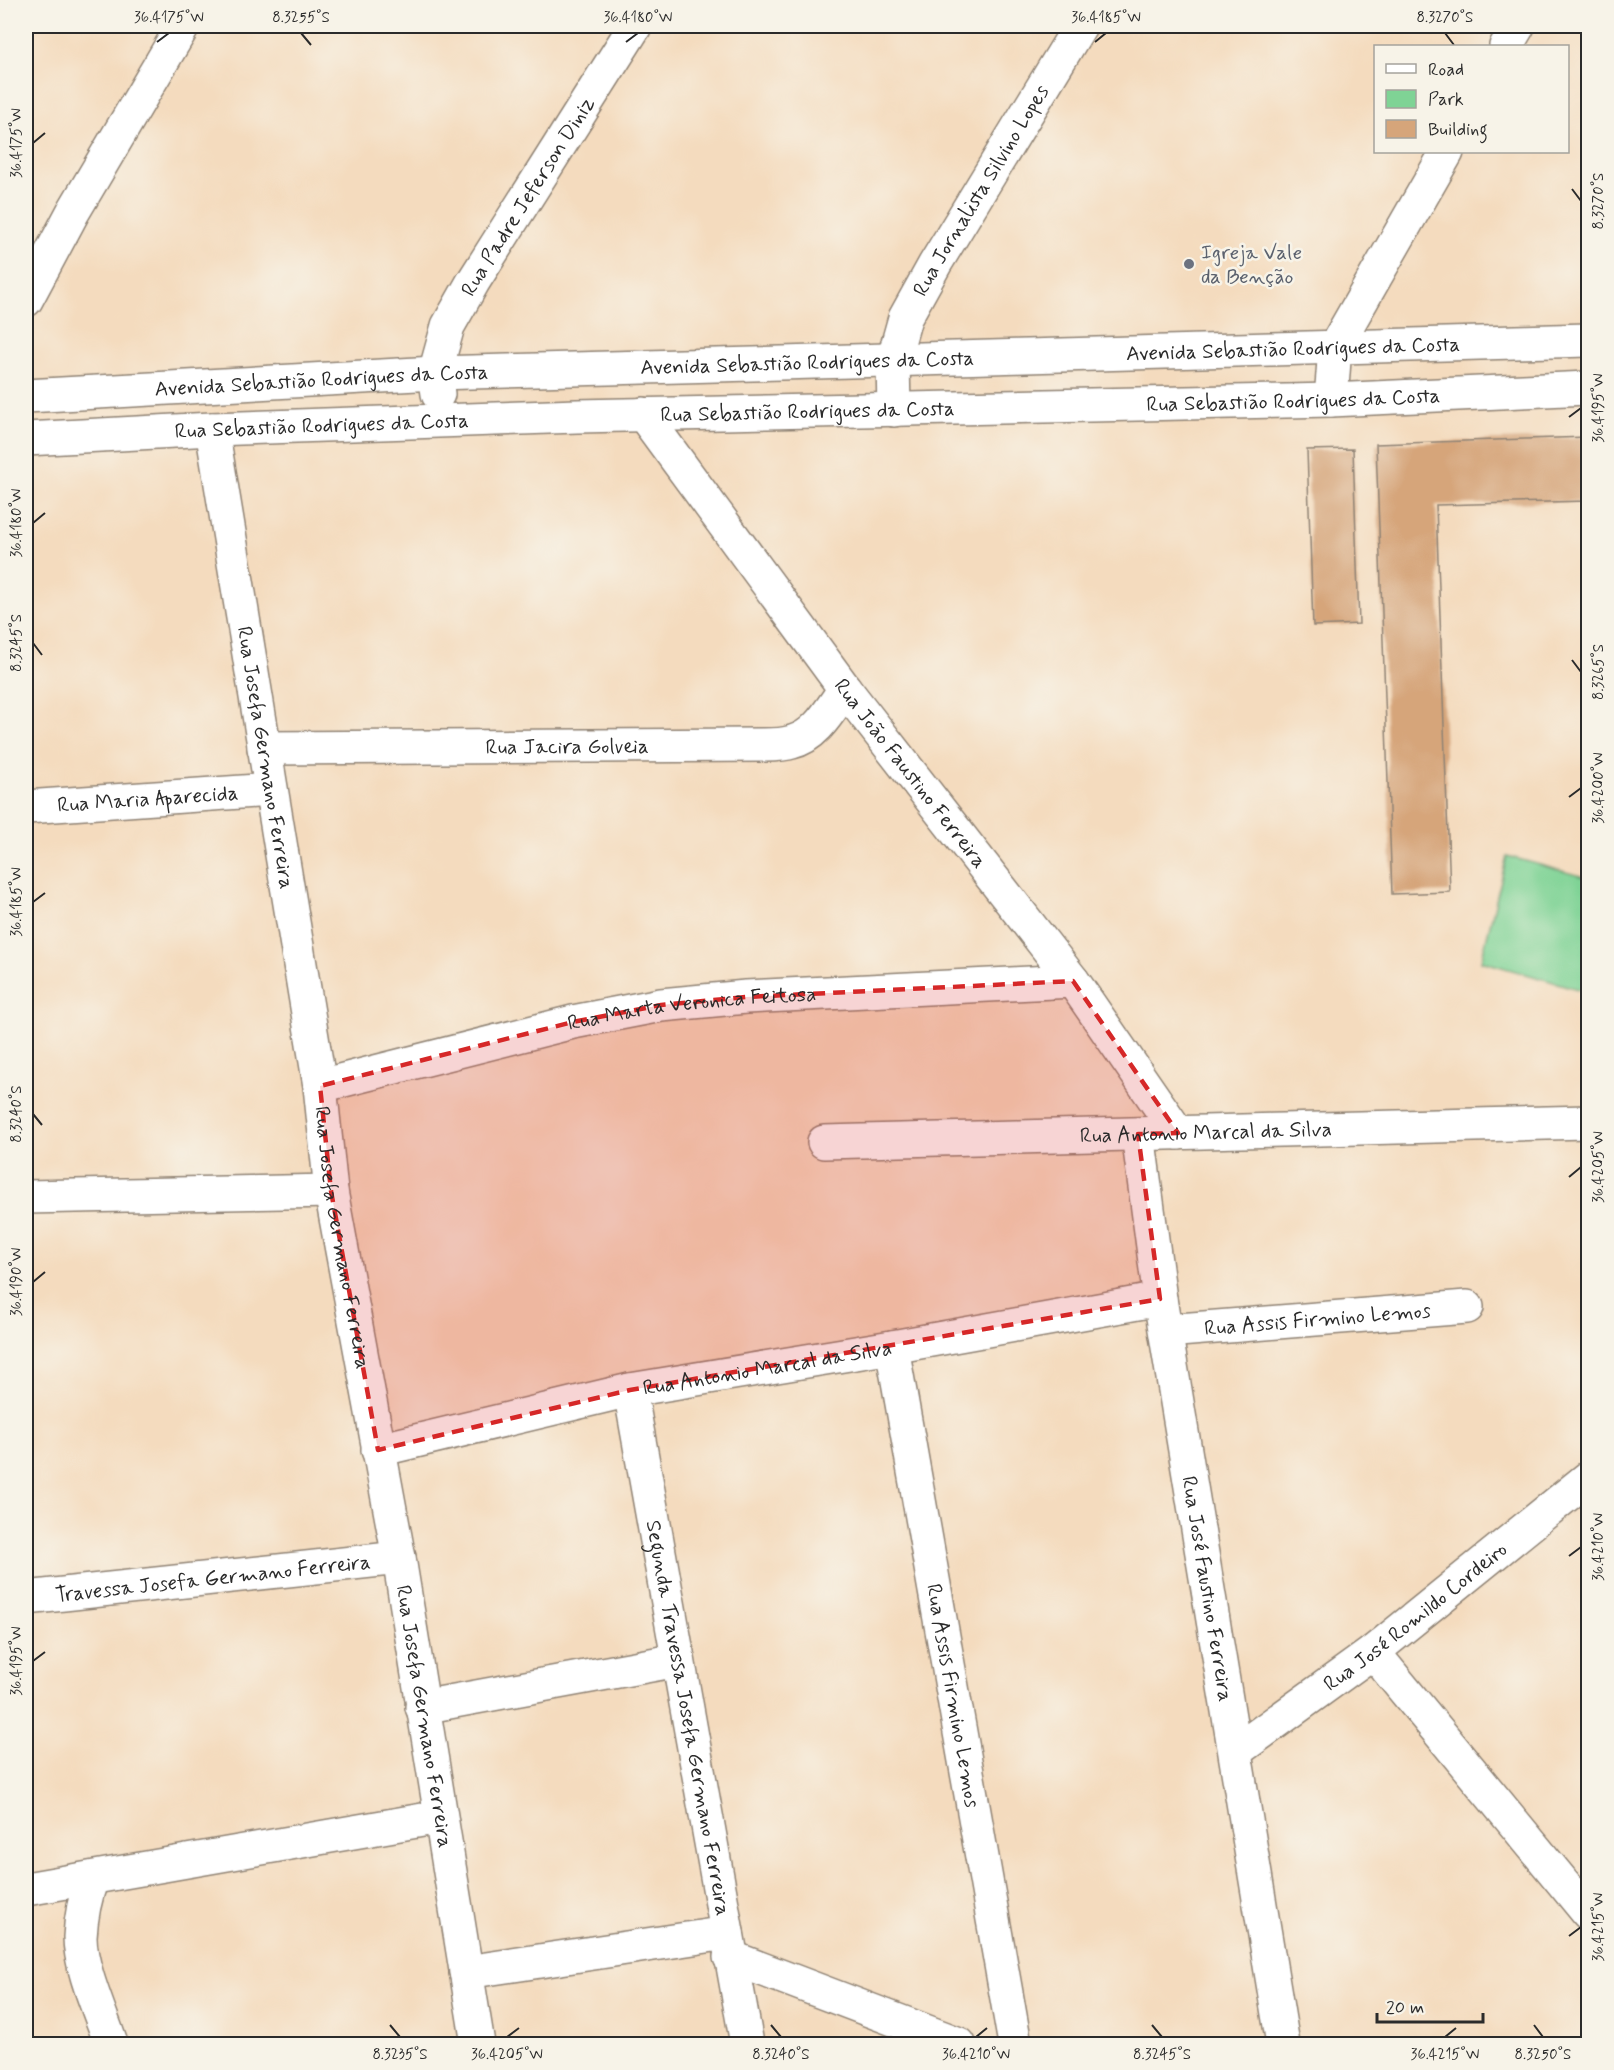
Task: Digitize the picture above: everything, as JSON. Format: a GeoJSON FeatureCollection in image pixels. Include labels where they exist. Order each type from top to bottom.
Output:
{"type":"FeatureCollection","features":[{"type":"Feature","properties":{"kind":"street"},"geometry":{"type":"LineString","coordinates":[[26,300],[74,212],[183,26]]}},
{"type":"Feature","properties":{"kind":"street","name":"Rua Padre Jeferson Diniz"},"geometry":{"type":"LineString","coordinates":[[435,373],[448,326],[473,282],[635,26]]}},
{"type":"Feature","properties":{"kind":"street","name":"Rua Jornalista Silvino Lopes"},"geometry":{"type":"LineString","coordinates":[[894,410],[893,362],[905,318],[935,264],[1080,26]]}},
{"type":"Feature","properties":{"kind":"street"},"geometry":{"type":"LineString","coordinates":[[1507,45],[1518,26]]}},
{"type":"Feature","properties":{"kind":"street"},"geometry":{"type":"LineString","coordinates":[[1331,400],[1335,347],[1446,153]]}},
{"type":"Feature","properties":{"kind":"street","name":"Avenida Sebastião Rodrigues da Costa"},"geometry":{"type":"LineString","coordinates":[[26,396],[435,373],[893,362],[1588,340]]}},
{"type":"Feature","properties":{"kind":"street"},"geometry":{"type":"LineString","coordinates":[[435,373],[441,420]]}},
{"type":"Feature","properties":{"kind":"street","name":"Rua Sebastião Rodrigues da Costa"},"geometry":{"type":"LineString","coordinates":[[26,439],[441,420],[1331,400],[1588,388]]}},
{"type":"Feature","properties":{"kind":"street","name":"Rua João Faustino Ferreira"},"geometry":{"type":"LineString","coordinates":[[644,414],[845,689],[1072,981],[1178,1133]]}},
{"type":"Feature","properties":{"kind":"street","name":"Rua Josefa Germano Ferreira"},"geometry":{"type":"LineString","coordinates":[[212,429],[320,1086],[332,1191],[399,1558],[478,2044]]}},
{"type":"Feature","properties":{"kind":"street","name":"Rua Jacira Golveia"},"geometry":{"type":"LineString","coordinates":[[264,748],[752,746],[792,743],[814,730],[845,689]]}},
{"type":"Feature","properties":{"kind":"street","name":"Rua Maria Aparecida"},"geometry":{"type":"LineString","coordinates":[[26,807],[270,790]]}},
{"type":"Feature","properties":{"kind":"street","name":"Rua Marta Veronica Feitosa"},"geometry":{"type":"LineString","coordinates":[[320,1086],[573,1022],[661,1005],[746,997],[1072,981]]}},
{"type":"Feature","properties":{"kind":"street","name":"Rua Antonio Marcal da Silva"},"geometry":{"type":"LineString","coordinates":[[824,1142],[1588,1122]]}},
{"type":"Feature","properties":{"kind":"street","name":"Rua José Faustino Ferreira"},"geometry":{"type":"LineString","coordinates":[[1138,1134],[1160,1299],[1283,2044]]}},
{"type":"Feature","properties":{"kind":"street"},"geometry":{"type":"LineString","coordinates":[[26,1197],[332,1191]]}},
{"type":"Feature","properties":{"kind":"street","name":"Rua Antonio Marcal da Silva"},"geometry":{"type":"LineString","coordinates":[[378,1450],[630,1390],[892,1347],[1160,1299]]}},
{"type":"Feature","properties":{"kind":"street","name":"Rua Assis Firmino Lemos"},"geometry":{"type":"LineString","coordinates":[[1166,1331],[1467,1307]]}},
{"type":"Feature","properties":{"kind":"street","name":"Rua Assis Firmino Lemos"},"geometry":{"type":"LineString","coordinates":[[892,1347],[1015,2044]]}},
{"type":"Feature","properties":{"kind":"street","name":"Segunda Travessa Josefa Germano Ferreira"},"geometry":{"type":"LineString","coordinates":[[630,1390],[747,2044]]}},
{"type":"Feature","properties":{"kind":"street","name":"Rua José Romildo Cordeiro"},"geometry":{"type":"LineString","coordinates":[[1236,1751],[1373,1652],[1588,1478]]}},
{"type":"Feature","properties":{"kind":"street","name":"Travessa Josefa Germano Ferreira"},"geometry":{"type":"LineString","coordinates":[[26,1598],[399,1558]]}},
{"type":"Feature","properties":{"kind":"street"},"geometry":{"type":"LineString","coordinates":[[1373,1652],[1588,1913]]}},
{"type":"Feature","properties":{"kind":"street"},"geometry":{"type":"LineString","coordinates":[[422,1707],[678,1660]]}},
{"type":"Feature","properties":{"kind":"street"},"geometry":{"type":"LineString","coordinates":[[26,1889],[440,1817]]}},
{"type":"Feature","properties":{"kind":"street"},"geometry":{"type":"LineString","coordinates":[[92,1878],[84,1901],[80,1939],[85,1968],[111,2044]]}},
{"type":"Feature","properties":{"kind":"street"},"geometry":{"type":"LineString","coordinates":[[466,1972],[729,1945],[959,2044]]}},
{"type":"Feature","properties":{"kind":"highlighted area"},"geometry":{"type":"Polygon","coordinates":[[[1073,981],[1178,1133],[1138,1134],[1160,1299],[630,1390],[378,1450],[331,1191],[320,1086],[573,1022],[661,1005],[746,997],[1073,981]]]}},
{"type":"Feature","properties":{"kind":"green space"},"geometry":{"type":"Polygon","coordinates":[[[1507,856],[1588,878],[1588,992],[1481,961],[1507,856]]]}},
{"type":"Feature","properties":{"kind":"building"},"geometry":{"type":"Polygon","coordinates":[[[1588,437],[1588,501],[1436,505],[1450,892],[1392,894],[1376,444],[1588,437]]]}},
{"type":"Feature","properties":{"kind":"building"},"geometry":{"type":"Polygon","coordinates":[[[1353,449],[1359,624],[1313,626],[1307,450],[1353,449]]]}},
{"type":"Feature","properties":{"kind":"place","name":"Igreja Vale da Benção"},"geometry":{"type":"Point","coordinates":[1189,264]}}]}
